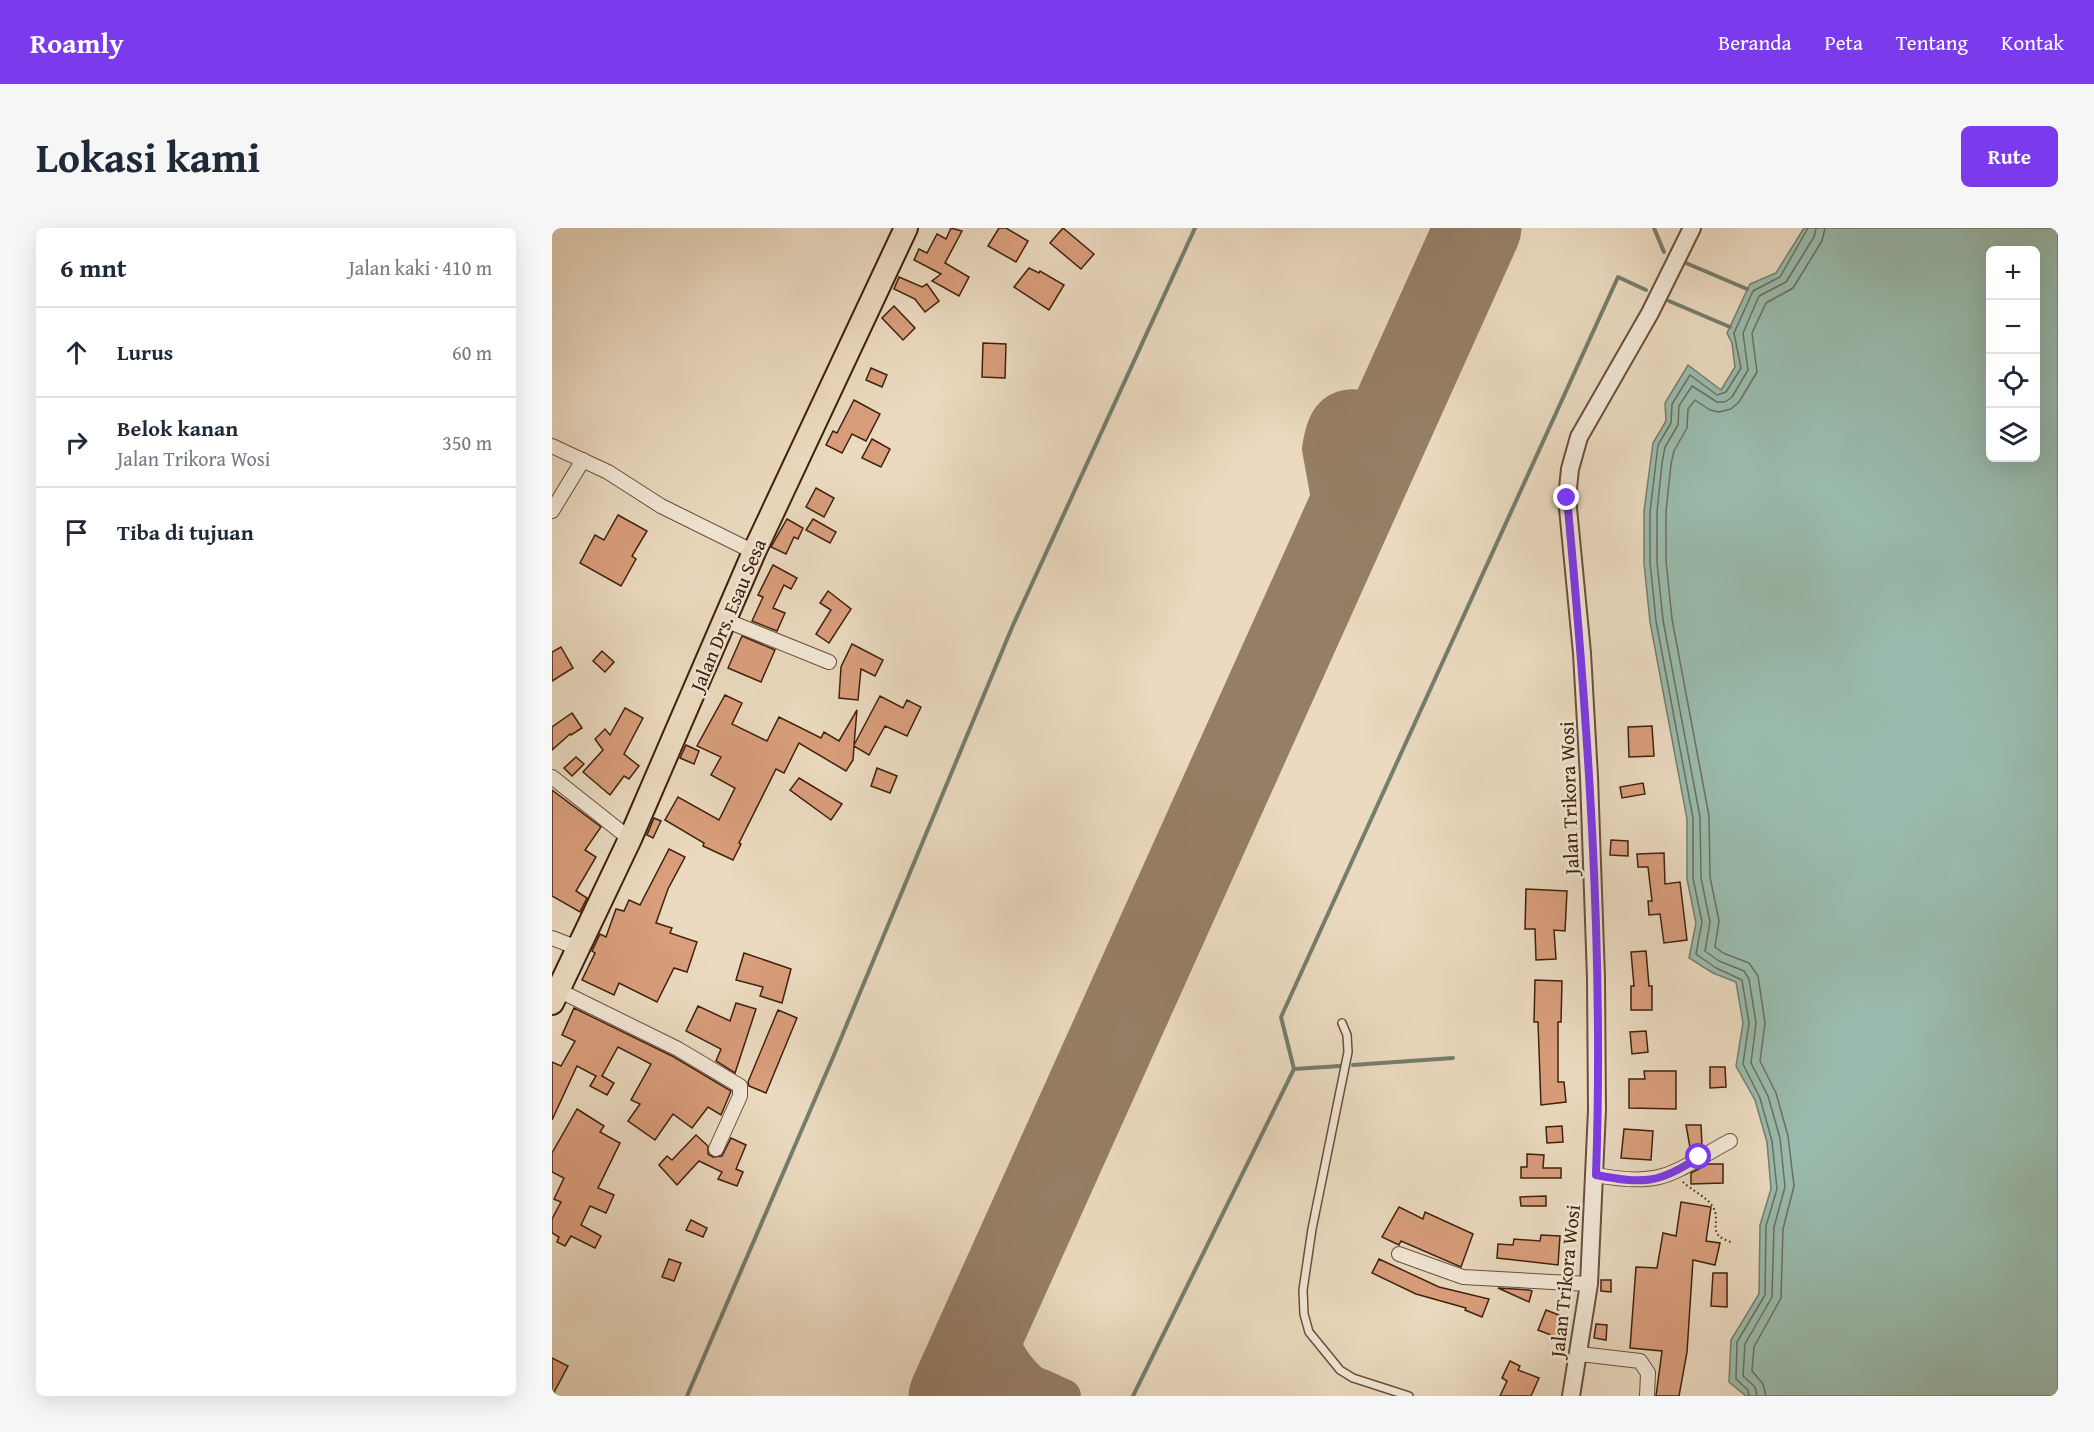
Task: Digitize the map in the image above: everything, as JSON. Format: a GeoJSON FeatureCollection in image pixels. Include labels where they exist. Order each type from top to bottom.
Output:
{"type":"FeatureCollection","features":[{"type":"Feature","properties":{"kind":"highway","name":"Jalan Drs. Esau Sesa"},"geometry":{"type":"LineString","coordinates":[[555,997],[630,839],[754,552],[906,228]]}},
{"type":"Feature","properties":{"kind":"street","name":"Jalan Trikora Wosi"},"geometry":{"type":"LineString","coordinates":[[1571,1396],[1580,1354],[1589,1284],[1596,1175],[1594,899],[1587,725],[1567,498],[1570,469],[1579,437],[1650,313],[1692,228]]}},
{"type":"Feature","properties":{"kind":"street"},"geometry":{"type":"LineString","coordinates":[[552,447],[583,460],[671,511],[754,552]]}},
{"type":"Feature","properties":{"kind":"street"},"geometry":{"type":"LineString","coordinates":[[552,511],[583,460]]}},
{"type":"Feature","properties":{"kind":"street"},"geometry":{"type":"LineString","coordinates":[[725,620],[829,662]]}},
{"type":"Feature","properties":{"kind":"street"},"geometry":{"type":"LineString","coordinates":[[552,777],[630,839]]}},
{"type":"Feature","properties":{"kind":"street"},"geometry":{"type":"LineString","coordinates":[[552,938],[578,948]]}},
{"type":"Feature","properties":{"kind":"street"},"geometry":{"type":"LineString","coordinates":[[555,997],[678,1049],[740,1086],[740,1096],[716,1149]]}},
{"type":"Feature","properties":{"kind":"street"},"geometry":{"type":"LineString","coordinates":[[1596,1175],[1623,1180],[1653,1180],[1674,1174],[1730,1141]]}},
{"type":"Feature","properties":{"kind":"street"},"geometry":{"type":"LineString","coordinates":[[1400,1254],[1463,1277],[1589,1284]]}},
{"type":"Feature","properties":{"kind":"street"},"geometry":{"type":"LineString","coordinates":[[1580,1354],[1640,1361],[1648,1373],[1647,1396]]}},
{"type":"Feature","properties":{"kind":"lane"},"geometry":{"type":"LineString","coordinates":[[1342,1023],[1347,1035],[1348,1052],[1312,1229],[1303,1290],[1304,1314],[1309,1332],[1323,1353],[1340,1370],[1353,1378],[1409,1396]]}},
{"type":"Feature","properties":{"kind":"path"},"geometry":{"type":"LineString","coordinates":[[1674,1174],[1712,1204],[1715,1209],[1716,1232],[1721,1239],[1731,1242]]}},
{"type":"Feature","properties":{"kind":"water"},"geometry":{"type":"Polygon","coordinates":[[[1804,228],[2058,228],[2058,1396],[1746,1396],[1729,1382],[1731,1340],[1759,1294],[1760,1225],[1771,1189],[1767,1142],[1755,1100],[1736,1066],[1743,1023],[1736,982],[1713,973],[1689,958],[1696,923],[1687,879],[1687,819],[1650,622],[1644,563],[1644,511],[1653,443],[1666,421],[1665,403],[1688,365],[1721,390],[1735,367],[1732,343],[1727,333],[1750,284],[1776,273],[1804,228]]]}},
{"type":"Feature","properties":{"kind":"building"},"geometry":{"type":"Polygon","coordinates":[[[951,228],[962,231],[945,263],[969,277],[959,296],[932,281],[941,274],[914,260],[919,249],[927,253],[937,234],[946,239],[951,228]]]}},
{"type":"Feature","properties":{"kind":"building"},"geometry":{"type":"Polygon","coordinates":[[[999,228],[1006,228],[1028,241],[1016,262],[988,246],[999,228]]]}},
{"type":"Feature","properties":{"kind":"building"},"geometry":{"type":"Polygon","coordinates":[[[1063,228],[1094,254],[1081,269],[1050,243],[1063,228]]]}},
{"type":"Feature","properties":{"kind":"building"},"geometry":{"type":"Polygon","coordinates":[[[1029,268],[1039,273],[1040,271],[1064,285],[1049,310],[1014,287],[1029,268]]]}},
{"type":"Feature","properties":{"kind":"building"},"geometry":{"type":"Polygon","coordinates":[[[899,277],[922,287],[927,284],[939,301],[925,312],[915,299],[894,289],[899,277]]]}},
{"type":"Feature","properties":{"kind":"building"},"geometry":{"type":"Polygon","coordinates":[[[894,306],[915,328],[903,340],[882,318],[894,306]]]}},
{"type":"Feature","properties":{"kind":"building"},"geometry":{"type":"Polygon","coordinates":[[[983,343],[1006,344],[1005,378],[982,377],[983,343]]]}},
{"type":"Feature","properties":{"kind":"building"},"geometry":{"type":"Polygon","coordinates":[[[871,368],[887,375],[882,387],[866,380],[871,368]]]}},
{"type":"Feature","properties":{"kind":"building"},"geometry":{"type":"Polygon","coordinates":[[[854,400],[880,414],[866,441],[852,434],[842,453],[826,445],[833,431],[837,433],[854,400]]]}},
{"type":"Feature","properties":{"kind":"building"},"geometry":{"type":"Polygon","coordinates":[[[872,439],[890,449],[881,467],[862,458],[872,439]]]}},
{"type":"Feature","properties":{"kind":"building"},"geometry":{"type":"Polygon","coordinates":[[[816,488],[834,498],[824,517],[806,507],[816,488]]]}},
{"type":"Feature","properties":{"kind":"building"},"geometry":{"type":"Polygon","coordinates":[[[618,515],[647,531],[632,556],[636,559],[621,586],[580,563],[595,535],[604,540],[618,515]]]}},
{"type":"Feature","properties":{"kind":"building"},"geometry":{"type":"Polygon","coordinates":[[[787,519],[803,528],[798,539],[794,537],[786,554],[771,547],[787,519]]]}},
{"type":"Feature","properties":{"kind":"building"},"geometry":{"type":"Polygon","coordinates":[[[813,519],[836,532],[830,543],[806,530],[813,519]]]}},
{"type":"Feature","properties":{"kind":"building"},"geometry":{"type":"Polygon","coordinates":[[[773,565],[797,578],[791,589],[784,585],[773,608],[785,613],[777,631],[752,621],[763,597],[758,595],[773,565]]]}},
{"type":"Feature","properties":{"kind":"building"},"geometry":{"type":"Polygon","coordinates":[[[828,591],[851,609],[829,643],[816,634],[831,610],[820,603],[828,591]]]}},
{"type":"Feature","properties":{"kind":"building"},"geometry":{"type":"Polygon","coordinates":[[[742,636],[775,650],[761,682],[728,668],[742,636]]]}},
{"type":"Feature","properties":{"kind":"building"},"geometry":{"type":"Polygon","coordinates":[[[852,644],[883,660],[875,676],[861,669],[858,700],[839,698],[841,667],[852,644]]]}},
{"type":"Feature","properties":{"kind":"building"},"geometry":{"type":"Polygon","coordinates":[[[561,647],[573,668],[552,681],[552,652],[561,647]]]}},
{"type":"Feature","properties":{"kind":"building"},"geometry":{"type":"Polygon","coordinates":[[[602,651],[614,662],[605,672],[593,661],[602,651]]]}},
{"type":"Feature","properties":{"kind":"building"},"geometry":{"type":"Polygon","coordinates":[[[725,695],[742,703],[732,724],[767,741],[779,717],[821,738],[824,732],[839,741],[857,710],[854,745],[880,696],[903,708],[907,700],[921,707],[907,736],[885,726],[869,755],[854,746],[853,760],[846,771],[799,743],[784,773],[776,769],[739,843],[741,844],[733,860],[703,846],[704,843],[665,820],[678,797],[719,820],[735,788],[711,775],[721,757],[697,746],[725,695]]]}},
{"type":"Feature","properties":{"kind":"building"},"geometry":{"type":"Polygon","coordinates":[[[625,708],[643,718],[624,754],[639,766],[629,779],[624,776],[610,795],[583,772],[603,750],[595,739],[605,729],[610,735],[625,708]]]}},
{"type":"Feature","properties":{"kind":"building"},"geometry":{"type":"Polygon","coordinates":[[[572,713],[582,728],[570,734],[552,750],[552,727],[572,713]]]}},
{"type":"Feature","properties":{"kind":"building"},"geometry":{"type":"Polygon","coordinates":[[[1652,726],[1654,756],[1629,757],[1628,727],[1652,726]]]}},
{"type":"Feature","properties":{"kind":"building"},"geometry":{"type":"Polygon","coordinates":[[[686,745],[699,751],[694,764],[680,758],[686,745]]]}},
{"type":"Feature","properties":{"kind":"building"},"geometry":{"type":"Polygon","coordinates":[[[576,757],[584,764],[572,776],[564,768],[576,757]]]}},
{"type":"Feature","properties":{"kind":"building"},"geometry":{"type":"Polygon","coordinates":[[[877,768],[897,776],[890,793],[871,786],[877,768]]]}},
{"type":"Feature","properties":{"kind":"building"},"geometry":{"type":"Polygon","coordinates":[[[799,778],[842,804],[831,820],[790,790],[799,778]]]}},
{"type":"Feature","properties":{"kind":"building"},"geometry":{"type":"Polygon","coordinates":[[[1643,783],[1645,794],[1622,798],[1620,787],[1643,783]]]}},
{"type":"Feature","properties":{"kind":"building"},"geometry":{"type":"Polygon","coordinates":[[[552,790],[601,827],[585,850],[596,857],[576,891],[587,898],[580,912],[552,896],[552,790]]]}},
{"type":"Feature","properties":{"kind":"building"},"geometry":{"type":"Polygon","coordinates":[[[654,818],[661,821],[653,838],[647,835],[654,818]]]}},
{"type":"Feature","properties":{"kind":"building"},"geometry":{"type":"Polygon","coordinates":[[[1611,840],[1628,841],[1628,856],[1610,855],[1611,840]]]}},
{"type":"Feature","properties":{"kind":"building"},"geometry":{"type":"Polygon","coordinates":[[[669,849],[685,857],[668,889],[656,923],[672,928],[670,933],[697,942],[687,972],[674,968],[657,1002],[619,983],[614,995],[582,980],[595,953],[592,951],[600,934],[606,937],[616,909],[624,911],[629,900],[640,905],[669,849]]]}},
{"type":"Feature","properties":{"kind":"building"},"geometry":{"type":"Polygon","coordinates":[[[1664,853],[1665,884],[1680,882],[1687,940],[1664,943],[1660,914],[1649,915],[1648,901],[1652,901],[1648,867],[1638,867],[1637,854],[1664,853]]]}},
{"type":"Feature","properties":{"kind":"building"},"geometry":{"type":"Polygon","coordinates":[[[1526,889],[1567,891],[1565,931],[1554,930],[1556,959],[1536,960],[1535,929],[1525,929],[1526,889]]]}},
{"type":"Feature","properties":{"kind":"building"},"geometry":{"type":"Polygon","coordinates":[[[1646,951],[1649,986],[1652,986],[1652,1010],[1631,1010],[1631,986],[1634,986],[1631,952],[1646,951]]]}},
{"type":"Feature","properties":{"kind":"building"},"geometry":{"type":"Polygon","coordinates":[[[744,953],[791,969],[782,1003],[760,996],[763,987],[736,980],[744,953]]]}},
{"type":"Feature","properties":{"kind":"building"},"geometry":{"type":"Polygon","coordinates":[[[1535,980],[1562,981],[1561,1022],[1558,1022],[1558,1082],[1564,1082],[1566,1102],[1541,1105],[1538,1022],[1534,1022],[1535,980]]]}},
{"type":"Feature","properties":{"kind":"building"},"geometry":{"type":"Polygon","coordinates":[[[736,1003],[756,1009],[735,1073],[716,1061],[721,1049],[686,1031],[698,1006],[730,1021],[736,1003]]]}},
{"type":"Feature","properties":{"kind":"building"},"geometry":{"type":"Polygon","coordinates":[[[574,1008],[674,1057],[731,1091],[721,1115],[708,1107],[692,1128],[673,1114],[655,1140],[628,1121],[640,1104],[631,1100],[651,1064],[618,1047],[602,1076],[614,1083],[607,1095],[590,1086],[596,1076],[577,1066],[552,1120],[552,1062],[561,1066],[575,1041],[562,1035],[574,1008]]]}},
{"type":"Feature","properties":{"kind":"building"},"geometry":{"type":"Polygon","coordinates":[[[778,1010],[797,1018],[766,1093],[749,1086],[748,1082],[778,1010]]]}},
{"type":"Feature","properties":{"kind":"building"},"geometry":{"type":"Polygon","coordinates":[[[1646,1031],[1648,1052],[1632,1054],[1630,1032],[1646,1031]]]}},
{"type":"Feature","properties":{"kind":"building"},"geometry":{"type":"Polygon","coordinates":[[[1710,1067],[1725,1067],[1726,1087],[1710,1088],[1710,1067]]]}},
{"type":"Feature","properties":{"kind":"building"},"geometry":{"type":"Polygon","coordinates":[[[1644,1071],[1676,1071],[1676,1109],[1629,1108],[1629,1079],[1645,1079],[1644,1071]]]}},
{"type":"Feature","properties":{"kind":"building"},"geometry":{"type":"Polygon","coordinates":[[[577,1109],[604,1126],[600,1132],[620,1143],[598,1188],[614,1195],[606,1213],[590,1206],[581,1225],[601,1236],[595,1248],[571,1236],[565,1246],[557,1242],[559,1237],[552,1233],[552,1219],[561,1202],[554,1199],[564,1178],[552,1172],[552,1153],[577,1109]]]}},
{"type":"Feature","properties":{"kind":"building"},"geometry":{"type":"Polygon","coordinates":[[[1686,1125],[1701,1125],[1702,1146],[1691,1153],[1686,1125]]]}},
{"type":"Feature","properties":{"kind":"building"},"geometry":{"type":"Polygon","coordinates":[[[1562,1126],[1563,1142],[1547,1143],[1546,1127],[1562,1126]]]}},
{"type":"Feature","properties":{"kind":"building"},"geometry":{"type":"Polygon","coordinates":[[[1624,1129],[1653,1131],[1651,1160],[1621,1158],[1624,1129]]]}},
{"type":"Feature","properties":{"kind":"building"},"geometry":{"type":"Polygon","coordinates":[[[696,1135],[708,1146],[708,1154],[713,1157],[722,1156],[731,1138],[746,1145],[736,1169],[743,1172],[737,1186],[718,1179],[722,1172],[699,1161],[677,1185],[659,1165],[667,1156],[672,1160],[696,1135]]]}},
{"type":"Feature","properties":{"kind":"building"},"geometry":{"type":"Polygon","coordinates":[[[1527,1154],[1544,1155],[1543,1168],[1561,1168],[1561,1178],[1521,1178],[1521,1167],[1527,1167],[1527,1154]]]}},
{"type":"Feature","properties":{"kind":"building"},"geometry":{"type":"Polygon","coordinates":[[[1708,1164],[1723,1164],[1723,1183],[1691,1184],[1691,1173],[1708,1164]]]}},
{"type":"Feature","properties":{"kind":"building"},"geometry":{"type":"Polygon","coordinates":[[[1546,1196],[1546,1206],[1521,1206],[1520,1197],[1546,1196]]]}},
{"type":"Feature","properties":{"kind":"building"},"geometry":{"type":"Polygon","coordinates":[[[1681,1202],[1711,1207],[1706,1241],[1720,1243],[1715,1265],[1693,1260],[1687,1352],[1679,1396],[1656,1396],[1662,1351],[1630,1348],[1636,1267],[1657,1268],[1663,1233],[1676,1236],[1681,1202]]]}},
{"type":"Feature","properties":{"kind":"building"},"geometry":{"type":"Polygon","coordinates":[[[1399,1207],[1423,1219],[1425,1212],[1473,1234],[1461,1267],[1401,1241],[1399,1245],[1382,1237],[1399,1207]]]}},
{"type":"Feature","properties":{"kind":"building"},"geometry":{"type":"Polygon","coordinates":[[[691,1220],[707,1228],[703,1237],[686,1230],[691,1220]]]}},
{"type":"Feature","properties":{"kind":"building"},"geometry":{"type":"Polygon","coordinates":[[[1541,1235],[1560,1236],[1558,1265],[1497,1258],[1498,1244],[1513,1245],[1514,1239],[1540,1241],[1541,1235]]]}},
{"type":"Feature","properties":{"kind":"building"},"geometry":{"type":"Polygon","coordinates":[[[669,1259],[681,1263],[674,1281],[662,1277],[669,1259]]]}},
{"type":"Feature","properties":{"kind":"building"},"geometry":{"type":"Polygon","coordinates":[[[1379,1259],[1439,1287],[1489,1299],[1482,1317],[1465,1310],[1466,1308],[1416,1294],[1372,1273],[1379,1259]]]}},
{"type":"Feature","properties":{"kind":"building"},"geometry":{"type":"Polygon","coordinates":[[[1713,1273],[1727,1273],[1727,1307],[1711,1306],[1713,1273]]]}},
{"type":"Feature","properties":{"kind":"building"},"geometry":{"type":"Polygon","coordinates":[[[1601,1280],[1611,1280],[1611,1292],[1601,1291],[1601,1280]]]}},
{"type":"Feature","properties":{"kind":"building"},"geometry":{"type":"Polygon","coordinates":[[[1498,1288],[1529,1290],[1532,1291],[1529,1302],[1498,1288]]]}},
{"type":"Feature","properties":{"kind":"building"},"geometry":{"type":"Polygon","coordinates":[[[1546,1310],[1564,1317],[1556,1337],[1538,1330],[1546,1310]]]}},
{"type":"Feature","properties":{"kind":"building"},"geometry":{"type":"Polygon","coordinates":[[[1596,1324],[1607,1325],[1606,1340],[1594,1338],[1596,1324]]]}},
{"type":"Feature","properties":{"kind":"building"},"geometry":{"type":"Polygon","coordinates":[[[552,1358],[568,1366],[552,1396],[552,1358]]]}},
{"type":"Feature","properties":{"kind":"building"},"geometry":{"type":"Polygon","coordinates":[[[1510,1361],[1520,1366],[1518,1370],[1539,1378],[1531,1396],[1500,1396],[1507,1381],[1502,1378],[1510,1361]]]}},
{"type":"Feature","properties":{"kind":"waterway"},"geometry":{"type":"LineString","coordinates":[[687,1396],[834,1055],[1013,625],[1195,228]]}},
{"type":"Feature","properties":{"kind":"waterway"},"geometry":{"type":"LineString","coordinates":[[1654,228],[1664,252]]}},
{"type":"Feature","properties":{"kind":"waterway"},"geometry":{"type":"LineString","coordinates":[[1686,263],[1747,289]]}},
{"type":"Feature","properties":{"kind":"waterway"},"geometry":{"type":"LineString","coordinates":[[1294,1069],[1281,1017],[1618,277],[1646,290]]}},
{"type":"Feature","properties":{"kind":"waterway"},"geometry":{"type":"LineString","coordinates":[[1669,301],[1730,327]]}},
{"type":"Feature","properties":{"kind":"waterway"},"geometry":{"type":"LineString","coordinates":[[1353,1065],[1453,1058]]}},
{"type":"Feature","properties":{"kind":"waterway"},"geometry":{"type":"LineString","coordinates":[[1133,1396],[1294,1069],[1340,1066]]}},
{"type":"Feature","properties":{"kind":"taxiway"},"geometry":{"type":"LineString","coordinates":[[1336,542],[1319,449],[1323,432],[1331,416],[1340,409],[1356,406],[1374,411],[1381,416],[1391,429],[1392,438],[1380,467],[1347,519]]}},
{"type":"Feature","properties":{"kind":"taxiway"},"geometry":{"type":"LineString","coordinates":[[1004,1280],[1001,1311],[1002,1336],[1012,1359],[1032,1382]]}},
{"type":"Feature","properties":{"kind":"taxiway"},"geometry":{"type":"LineString","coordinates":[[963,1396],[988,1386],[1015,1381],[1033,1383],[1064,1396]]}},
{"type":"Feature","properties":{"kind":"runway"},"geometry":{"type":"LineString","coordinates":[[952,1396],[1478,228]]}},
{"type":"Feature","properties":{"kind":"route"},"geometry":{"type":"LineString","coordinates":[[1567,498],[1588,735],[1596,978],[1596,1175],[1623,1180],[1653,1180],[1674,1174],[1699,1157]]}}]}
